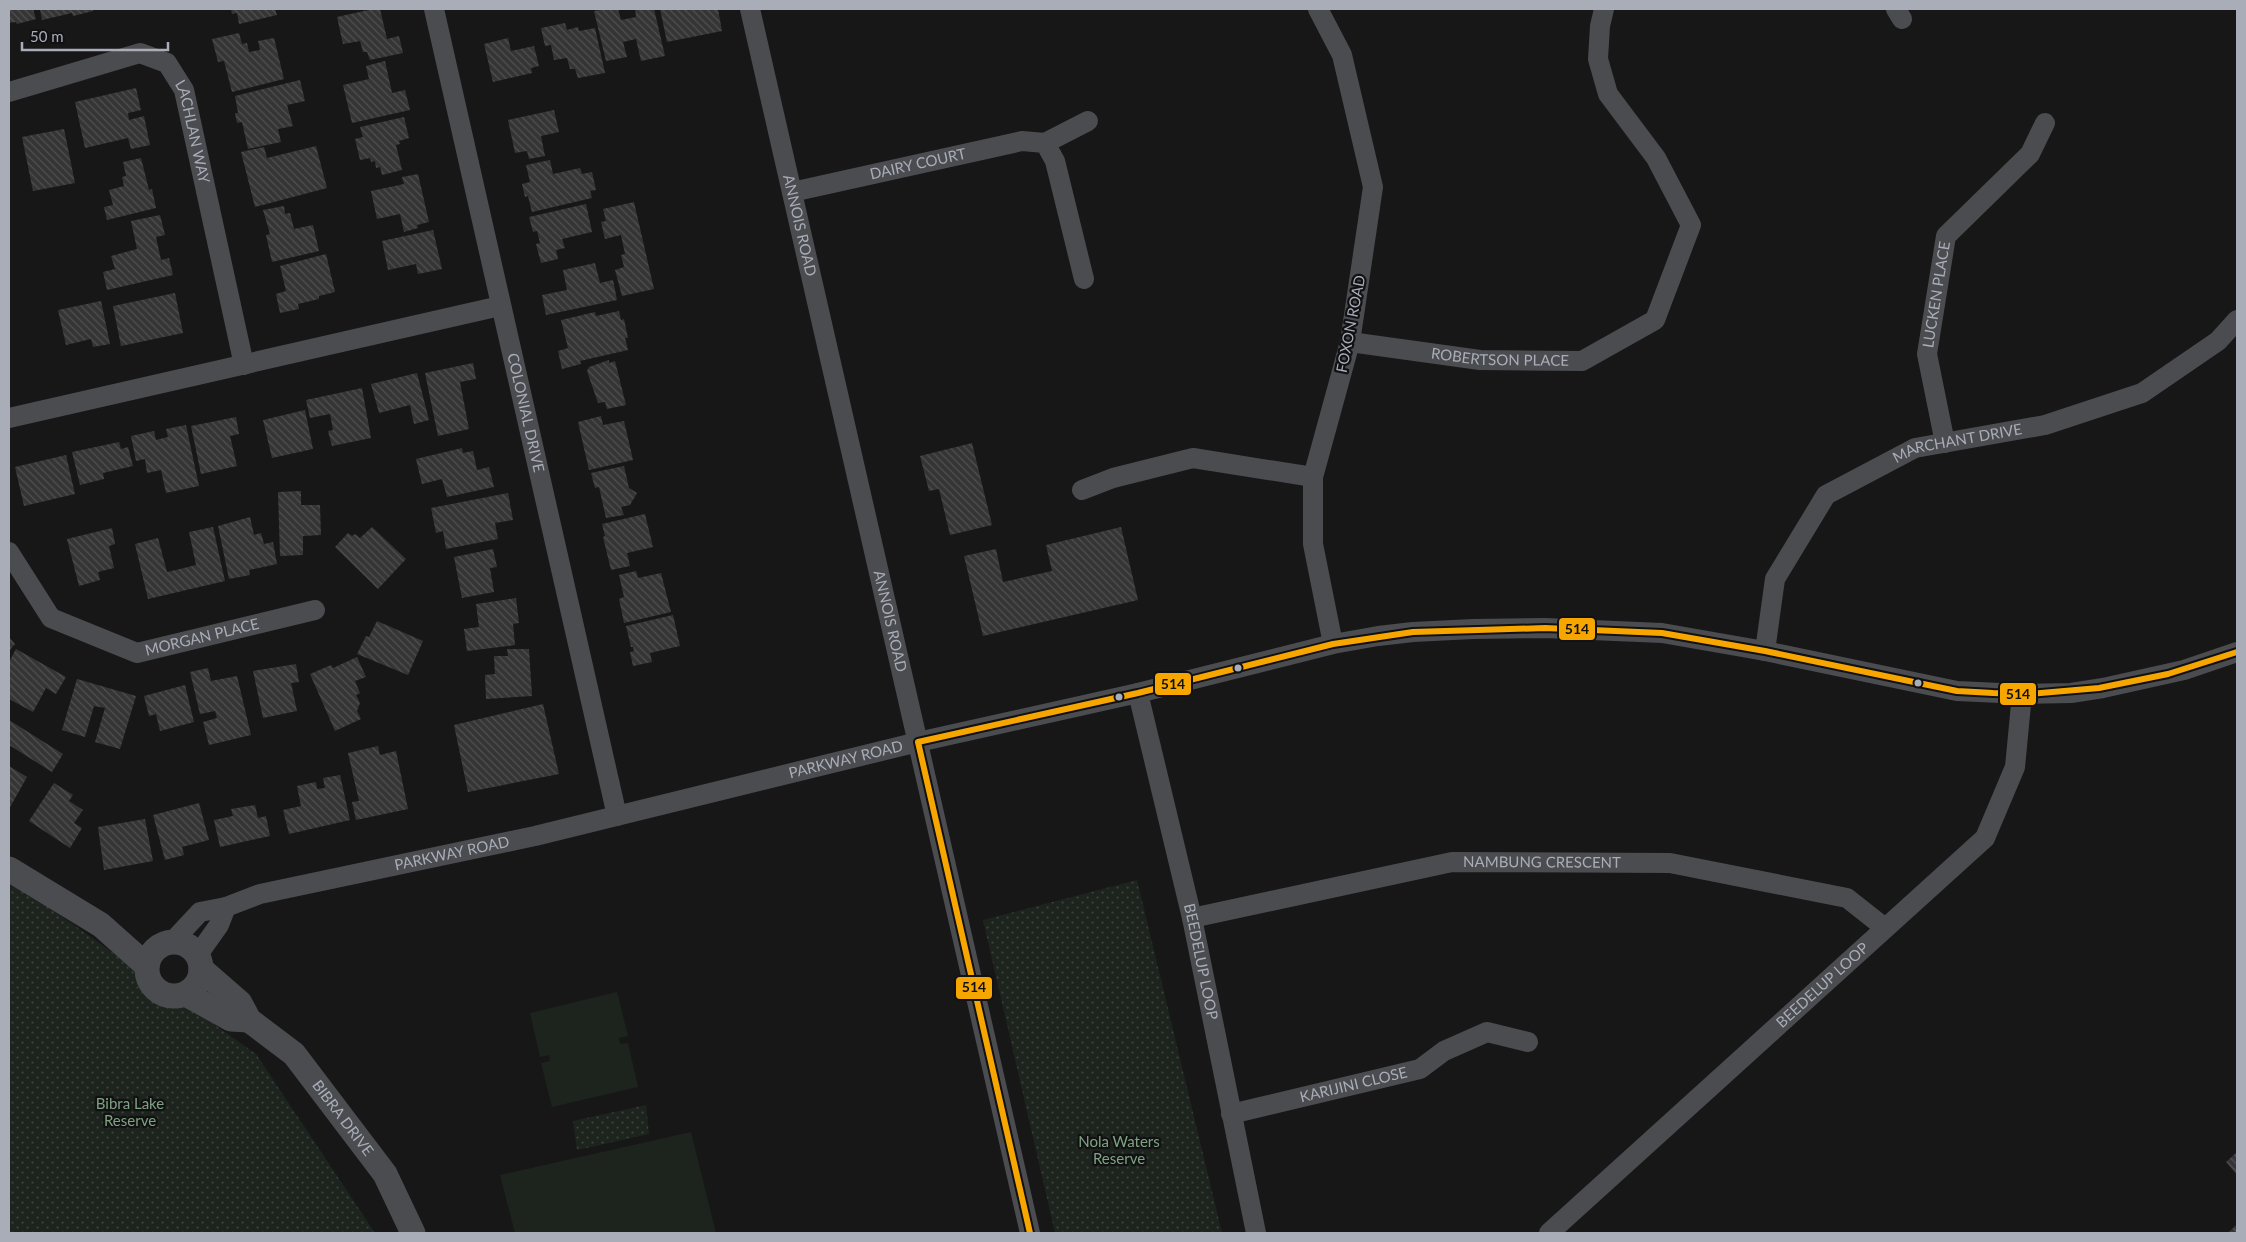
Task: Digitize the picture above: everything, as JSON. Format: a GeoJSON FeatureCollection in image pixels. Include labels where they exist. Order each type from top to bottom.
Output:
{"type":"FeatureCollection","features":[{"type":"Feature","properties":{"kind":"street","name":"COLONIAL DRIVE"},"geometry":{"type":"LineString","coordinates":[[434,9],[617,816]]}},
{"type":"Feature","properties":{"kind":"street","name":"ANNOIS ROAD"},"geometry":{"type":"LineString","coordinates":[[750,9],[1030,1233]]}},
{"type":"Feature","properties":{"kind":"street","name":"FOXON ROAD"},"geometry":{"type":"LineString","coordinates":[[1318,9],[1342,55],[1373,188],[1350,342],[1312,478],[1313,544],[1333,644]]}},
{"type":"Feature","properties":{"kind":"street","name":"ROBERTSON PLACE"},"geometry":{"type":"LineString","coordinates":[[1350,342],[1480,360],[1582,361],[1655,320],[1691,225],[1656,158],[1608,94],[1598,59],[1600,26],[1604,9]]}},
{"type":"Feature","properties":{"kind":"street","name":"LACHLAN WAY"},"geometry":{"type":"LineString","coordinates":[[9,92],[140,53],[167,63],[184,90],[244,365]]}},
{"type":"Feature","properties":{"kind":"street"},"geometry":{"type":"LineString","coordinates":[[1084,279],[1055,161],[1045,143],[1088,121]]}},
{"type":"Feature","properties":{"kind":"street","name":"LUCKEN PLACE"},"geometry":{"type":"LineString","coordinates":[[1945,442],[1927,354],[1946,236],[2030,154],[2045,123]]}},
{"type":"Feature","properties":{"kind":"street","name":"DAIRY COURT"},"geometry":{"type":"LineString","coordinates":[[792,192],[1022,141],[1045,143]]}},
{"type":"Feature","properties":{"kind":"street"},"geometry":{"type":"LineString","coordinates":[[9,418],[500,306]]}},
{"type":"Feature","properties":{"kind":"street","name":"MARCHANT DRIVE"},"geometry":{"type":"LineString","coordinates":[[1766,651],[1775,579],[1826,495],[1915,448],[2045,425],[2142,393],[2218,341],[2237,320]]}},
{"type":"Feature","properties":{"kind":"street"},"geometry":{"type":"LineString","coordinates":[[1082,490],[1113,478],[1193,458],[1312,478]]}},
{"type":"Feature","properties":{"kind":"street","name":"MORGAN PLACE"},"geometry":{"type":"LineString","coordinates":[[9,552],[50,618],[137,653],[315,610]]}},
{"type":"Feature","properties":{"kind":"street","name":"PARKWAY ROAD"},"geometry":{"type":"LineString","coordinates":[[159,952],[200,912],[226,907],[260,894],[525,838],[918,742],[1138,693],[1333,644],[1413,632],[1545,628],[1662,634],[1766,651],[1957,691],[2022,694],[2071,693],[2103,688],[2184,670],[2237,652]]}},
{"type":"Feature","properties":{"kind":"street","name":"BEEDELUP LOOP"},"geometry":{"type":"LineString","coordinates":[[1138,693],[1192,918],[1256,1233]]}},
{"type":"Feature","properties":{"kind":"street","name":"BEEDELUP LOOP"},"geometry":{"type":"LineString","coordinates":[[1548,1233],[1985,838],[2015,767],[2022,694]]}},
{"type":"Feature","properties":{"kind":"street","name":"NAMBUNG CRESCENT"},"geometry":{"type":"LineString","coordinates":[[1192,918],[1452,862],[1670,863],[1847,898],[1885,928]]}},
{"type":"Feature","properties":{"kind":"street"},"geometry":{"type":"LineString","coordinates":[[9,870],[101,925],[159,952],[186,945],[199,962]]}},
{"type":"Feature","properties":{"kind":"street"},"geometry":{"type":"LineString","coordinates":[[159,952],[150,981],[160,992],[173,996],[186,994],[197,984],[199,962],[226,907]]}},
{"type":"Feature","properties":{"kind":"street","name":"BIBRA DRIVE"},"geometry":{"type":"LineString","coordinates":[[199,962],[240,1003],[249,1020],[294,1054],[385,1174],[413,1233]]}},
{"type":"Feature","properties":{"kind":"street","name":"BIBRA DRIVE"},"geometry":{"type":"LineString","coordinates":[[186,994],[231,1019],[249,1020]]}},
{"type":"Feature","properties":{"kind":"street","name":"KARIJINI CLOSE"},"geometry":{"type":"LineString","coordinates":[[1231,1114],[1420,1069],[1444,1051],[1487,1032],[1528,1042]]}},
{"type":"Feature","properties":{"kind":"green space","name":"Bibra Lake Reserve"},"geometry":{"type":"Polygon","coordinates":[[[9,879],[256,1054],[375,1233],[9,1233],[9,879]]]}},
{"type":"Feature","properties":{"kind":"green space","name":"Nola Waters Reserve"},"geometry":{"type":"Polygon","coordinates":[[[1137,880],[1222,1233],[1055,1233],[983,920],[1137,880]]]}},
{"type":"Feature","properties":{"kind":"green space"},"geometry":{"type":"Polygon","coordinates":[[[617,992],[628,1036],[619,1038],[620,1044],[628,1043],[638,1087],[552,1107],[541,1063],[550,1061],[549,1055],[540,1057],[530,1013],[617,992]]]}},
{"type":"Feature","properties":{"kind":"green space"},"geometry":{"type":"Polygon","coordinates":[[[646,1105],[649,1134],[577,1150],[573,1121],[646,1105]]]}},
{"type":"Feature","properties":{"kind":"green space"},"geometry":{"type":"Polygon","coordinates":[[[691,1132],[716,1233],[515,1233],[500,1175],[691,1132]]]}},
{"type":"Feature","properties":{"kind":"building"},"geometry":{"type":"Polygon","coordinates":[[[9,9],[33,9],[36,19],[17,24],[16,22],[9,23],[9,9]]]}},
{"type":"Feature","properties":{"kind":"building"},"geometry":{"type":"Polygon","coordinates":[[[40,9],[93,9],[93,11],[73,16],[72,13],[42,20],[40,9]]]}},
{"type":"Feature","properties":{"kind":"building"},"geometry":{"type":"Polygon","coordinates":[[[231,9],[275,9],[277,15],[239,24],[237,13],[232,14],[231,9]]]}},
{"type":"Feature","properties":{"kind":"building"},"geometry":{"type":"Polygon","coordinates":[[[380,9],[387,39],[399,36],[403,53],[370,60],[367,52],[363,52],[360,41],[343,44],[337,17],[380,9]]]}},
{"type":"Feature","properties":{"kind":"building"},"geometry":{"type":"Polygon","coordinates":[[[618,9],[621,20],[636,17],[635,9],[654,9],[665,56],[641,61],[636,39],[623,42],[627,57],[606,61],[594,11],[618,9]]]}},
{"type":"Feature","properties":{"kind":"building"},"geometry":{"type":"Polygon","coordinates":[[[660,9],[718,9],[722,31],[667,42],[660,9]]]}},
{"type":"Feature","properties":{"kind":"building"},"geometry":{"type":"Polygon","coordinates":[[[565,23],[567,30],[578,27],[579,31],[595,28],[605,73],[578,78],[575,69],[570,69],[567,58],[554,60],[551,45],[545,46],[541,28],[565,23]]]}},
{"type":"Feature","properties":{"kind":"building"},"geometry":{"type":"Polygon","coordinates":[[[239,33],[242,44],[247,43],[249,52],[260,50],[258,41],[274,38],[284,79],[232,92],[224,61],[218,62],[212,39],[239,33]]]}},
{"type":"Feature","properties":{"kind":"building"},"geometry":{"type":"Polygon","coordinates":[[[508,38],[511,51],[534,46],[539,66],[531,68],[532,73],[493,82],[484,44],[508,38]]]}},
{"type":"Feature","properties":{"kind":"building"},"geometry":{"type":"Polygon","coordinates":[[[385,61],[392,93],[405,90],[410,110],[352,123],[343,85],[369,79],[366,66],[385,61]]]}},
{"type":"Feature","properties":{"kind":"building"},"geometry":{"type":"Polygon","coordinates":[[[300,80],[305,101],[287,105],[293,126],[278,129],[281,142],[248,149],[242,122],[237,123],[235,113],[238,113],[235,96],[300,80]]]}},
{"type":"Feature","properties":{"kind":"building"},"geometry":{"type":"Polygon","coordinates":[[[136,88],[141,110],[128,113],[129,120],[144,116],[150,145],[131,149],[128,138],[85,148],[75,102],[136,88]]]}},
{"type":"Feature","properties":{"kind":"building"},"geometry":{"type":"Polygon","coordinates":[[[554,110],[559,132],[541,136],[545,156],[529,159],[527,151],[515,153],[508,120],[554,110]]]}},
{"type":"Feature","properties":{"kind":"building"},"geometry":{"type":"Polygon","coordinates":[[[404,117],[409,138],[399,141],[400,144],[396,145],[402,170],[382,175],[380,167],[376,168],[375,161],[371,162],[370,158],[360,160],[355,139],[363,137],[360,127],[404,117]]]}},
{"type":"Feature","properties":{"kind":"building"},"geometry":{"type":"Polygon","coordinates":[[[64,129],[75,183],[33,191],[22,137],[64,129]]]}},
{"type":"Feature","properties":{"kind":"building"},"geometry":{"type":"Polygon","coordinates":[[[316,146],[327,188],[255,207],[241,152],[264,147],[267,158],[316,146]]]}},
{"type":"Feature","properties":{"kind":"building"},"geometry":{"type":"Polygon","coordinates":[[[141,158],[149,190],[152,189],[156,208],[107,220],[104,207],[113,205],[109,190],[124,186],[122,177],[126,176],[123,162],[141,158]]]}},
{"type":"Feature","properties":{"kind":"building"},"geometry":{"type":"Polygon","coordinates":[[[550,160],[553,174],[580,168],[582,174],[592,172],[596,190],[590,191],[592,198],[532,212],[528,196],[525,197],[522,184],[530,182],[526,165],[550,160]]]}},
{"type":"Feature","properties":{"kind":"building"},"geometry":{"type":"Polygon","coordinates":[[[418,174],[429,222],[417,225],[418,228],[404,232],[400,214],[377,219],[371,191],[404,184],[402,177],[418,174]]]}},
{"type":"Feature","properties":{"kind":"building"},"geometry":{"type":"Polygon","coordinates":[[[634,202],[654,289],[622,296],[615,270],[624,267],[621,255],[625,254],[621,235],[605,239],[601,222],[606,221],[603,209],[634,202]]]}},
{"type":"Feature","properties":{"kind":"building"},"geometry":{"type":"Polygon","coordinates":[[[586,204],[592,232],[562,239],[565,248],[556,250],[558,259],[541,263],[536,244],[540,243],[537,231],[533,232],[529,217],[586,204]]]}},
{"type":"Feature","properties":{"kind":"building"},"geometry":{"type":"Polygon","coordinates":[[[284,206],[285,214],[290,213],[294,229],[313,225],[319,251],[272,262],[266,235],[270,234],[263,210],[284,206]]]}},
{"type":"Feature","properties":{"kind":"building"},"geometry":{"type":"Polygon","coordinates":[[[160,215],[165,235],[156,237],[161,260],[169,258],[173,275],[107,290],[103,272],[115,269],[111,256],[137,249],[131,221],[160,215]]]}},
{"type":"Feature","properties":{"kind":"building"},"geometry":{"type":"Polygon","coordinates":[[[433,230],[442,269],[418,274],[416,264],[388,270],[382,241],[433,230]]]}},
{"type":"Feature","properties":{"kind":"building"},"geometry":{"type":"Polygon","coordinates":[[[326,254],[335,292],[319,296],[319,299],[298,304],[299,309],[280,313],[276,294],[286,291],[280,266],[326,254]]]}},
{"type":"Feature","properties":{"kind":"building"},"geometry":{"type":"Polygon","coordinates":[[[595,263],[600,283],[613,280],[617,300],[546,315],[542,295],[567,290],[563,270],[595,263]]]}},
{"type":"Feature","properties":{"kind":"building"},"geometry":{"type":"Polygon","coordinates":[[[175,293],[183,333],[121,346],[113,306],[175,293]]]}},
{"type":"Feature","properties":{"kind":"building"},"geometry":{"type":"Polygon","coordinates":[[[101,301],[110,344],[93,347],[91,339],[66,345],[58,310],[101,301]]]}},
{"type":"Feature","properties":{"kind":"building"},"geometry":{"type":"Polygon","coordinates":[[[619,311],[621,320],[624,319],[628,338],[625,338],[628,350],[580,361],[581,364],[562,369],[558,351],[568,348],[561,320],[595,312],[596,316],[619,311]]]}},
{"type":"Feature","properties":{"kind":"building"},"geometry":{"type":"Polygon","coordinates":[[[609,360],[609,363],[615,361],[626,405],[607,409],[605,402],[598,403],[587,371],[589,367],[609,360]]]}},
{"type":"Feature","properties":{"kind":"building"},"geometry":{"type":"Polygon","coordinates":[[[473,363],[476,379],[460,382],[469,429],[438,436],[425,373],[473,363]]]}},
{"type":"Feature","properties":{"kind":"building"},"geometry":{"type":"Polygon","coordinates":[[[417,373],[429,420],[414,424],[410,405],[379,413],[371,384],[417,373]]]}},
{"type":"Feature","properties":{"kind":"building"},"geometry":{"type":"Polygon","coordinates":[[[362,388],[371,438],[332,446],[328,431],[333,430],[330,414],[310,418],[306,400],[362,388]]]}},
{"type":"Feature","properties":{"kind":"building"},"geometry":{"type":"Polygon","coordinates":[[[305,410],[313,449],[272,458],[263,420],[305,410]]]}},
{"type":"Feature","properties":{"kind":"building"},"geometry":{"type":"Polygon","coordinates":[[[601,416],[603,425],[624,421],[633,460],[589,470],[578,422],[601,416]]]}},
{"type":"Feature","properties":{"kind":"building"},"geometry":{"type":"Polygon","coordinates":[[[236,417],[239,434],[230,436],[237,466],[201,474],[191,426],[236,417]]]}},
{"type":"Feature","properties":{"kind":"building"},"geometry":{"type":"Polygon","coordinates":[[[186,425],[199,486],[166,493],[161,470],[147,473],[145,459],[136,461],[131,436],[154,431],[156,440],[168,437],[166,429],[186,425]]]}},
{"type":"Feature","properties":{"kind":"building"},"geometry":{"type":"Polygon","coordinates":[[[119,442],[121,449],[128,447],[133,466],[103,473],[104,479],[80,485],[72,452],[119,442]]]}},
{"type":"Feature","properties":{"kind":"building"},"geometry":{"type":"Polygon","coordinates":[[[972,443],[992,525],[950,535],[939,489],[929,491],[920,456],[972,443]]]}},
{"type":"Feature","properties":{"kind":"building"},"geometry":{"type":"Polygon","coordinates":[[[462,448],[463,453],[473,451],[477,470],[489,467],[494,487],[447,497],[442,479],[422,484],[416,459],[462,448]]]}},
{"type":"Feature","properties":{"kind":"building"},"geometry":{"type":"Polygon","coordinates":[[[66,455],[75,494],[24,506],[15,467],[66,455]]]}},
{"type":"Feature","properties":{"kind":"building"},"geometry":{"type":"Polygon","coordinates":[[[624,466],[629,488],[637,493],[630,505],[621,507],[624,515],[606,518],[599,487],[595,488],[591,473],[624,466]]]}},
{"type":"Feature","properties":{"kind":"building"},"geometry":{"type":"Polygon","coordinates":[[[301,491],[301,505],[320,505],[321,535],[303,536],[303,555],[280,556],[278,492],[301,491]]]}},
{"type":"Feature","properties":{"kind":"building"},"geometry":{"type":"Polygon","coordinates":[[[508,493],[513,520],[495,523],[498,539],[446,549],[443,531],[436,533],[431,508],[508,493]]]}},
{"type":"Feature","properties":{"kind":"building"},"geometry":{"type":"Polygon","coordinates":[[[645,514],[653,547],[627,553],[630,566],[611,570],[603,537],[605,536],[602,524],[645,514]]]}},
{"type":"Feature","properties":{"kind":"building"},"geometry":{"type":"Polygon","coordinates":[[[250,517],[254,535],[261,533],[264,544],[273,542],[277,564],[249,570],[250,575],[229,579],[218,526],[250,517]]]}},
{"type":"Feature","properties":{"kind":"building"},"geometry":{"type":"Polygon","coordinates":[[[213,527],[225,581],[148,599],[135,544],[158,538],[167,572],[196,565],[189,532],[213,527]]]}},
{"type":"Feature","properties":{"kind":"building"},"geometry":{"type":"Polygon","coordinates":[[[372,527],[406,559],[378,589],[335,547],[348,533],[352,536],[355,534],[360,538],[372,527]]]}},
{"type":"Feature","properties":{"kind":"building"},"geometry":{"type":"Polygon","coordinates":[[[1121,527],[1138,600],[983,636],[964,556],[996,549],[1003,582],[1052,571],[1046,545],[1121,527]]]}},
{"type":"Feature","properties":{"kind":"building"},"geometry":{"type":"Polygon","coordinates":[[[112,528],[115,544],[109,546],[114,568],[98,572],[100,580],[79,586],[67,539],[112,528]]]}},
{"type":"Feature","properties":{"kind":"building"},"geometry":{"type":"Polygon","coordinates":[[[493,549],[497,567],[490,568],[494,592],[462,598],[454,557],[493,549]]]}},
{"type":"Feature","properties":{"kind":"building"},"geometry":{"type":"Polygon","coordinates":[[[636,571],[638,578],[661,573],[671,612],[624,623],[619,599],[624,597],[619,575],[636,571]]]}},
{"type":"Feature","properties":{"kind":"building"},"geometry":{"type":"Polygon","coordinates":[[[516,598],[519,623],[513,624],[515,645],[467,651],[464,629],[479,627],[476,604],[516,598]]]}},
{"type":"Feature","properties":{"kind":"building"},"geometry":{"type":"Polygon","coordinates":[[[673,615],[680,646],[650,653],[652,662],[633,666],[630,652],[634,651],[633,647],[631,647],[626,626],[673,615]]]}},
{"type":"Feature","properties":{"kind":"building"},"geometry":{"type":"Polygon","coordinates":[[[377,621],[423,641],[408,675],[357,654],[366,636],[369,637],[377,621]]]}},
{"type":"Feature","properties":{"kind":"building"},"geometry":{"type":"Polygon","coordinates":[[[9,637],[15,644],[9,651],[9,637]]]}},
{"type":"Feature","properties":{"kind":"building"},"geometry":{"type":"Polygon","coordinates":[[[16,649],[66,677],[56,694],[46,688],[33,712],[9,699],[9,662],[16,649]]]}},
{"type":"Feature","properties":{"kind":"building"},"geometry":{"type":"Polygon","coordinates":[[[507,649],[529,649],[532,696],[486,699],[485,675],[495,674],[494,656],[508,656],[507,649]]]}},
{"type":"Feature","properties":{"kind":"building"},"geometry":{"type":"Polygon","coordinates":[[[357,657],[366,677],[355,681],[360,693],[356,695],[360,703],[357,711],[361,719],[335,731],[310,674],[331,665],[333,668],[357,657]]]}},
{"type":"Feature","properties":{"kind":"building"},"geometry":{"type":"Polygon","coordinates":[[[296,664],[299,682],[291,683],[297,711],[263,718],[253,671],[296,664]]]}},
{"type":"Feature","properties":{"kind":"building"},"geometry":{"type":"Polygon","coordinates":[[[208,668],[211,681],[237,676],[251,735],[209,745],[203,722],[217,718],[215,711],[200,714],[190,672],[208,668]]]}},
{"type":"Feature","properties":{"kind":"building"},"geometry":{"type":"Polygon","coordinates":[[[77,679],[136,696],[120,749],[95,742],[105,708],[94,706],[85,737],[62,730],[77,679]]]}},
{"type":"Feature","properties":{"kind":"building"},"geometry":{"type":"Polygon","coordinates":[[[185,685],[194,722],[160,731],[156,714],[149,716],[144,696],[185,685]]]}},
{"type":"Feature","properties":{"kind":"building"},"geometry":{"type":"Polygon","coordinates":[[[543,704],[559,774],[468,792],[454,725],[543,704]]]}},
{"type":"Feature","properties":{"kind":"building"},"geometry":{"type":"Polygon","coordinates":[[[9,720],[63,754],[52,772],[9,745],[9,720]]]}},
{"type":"Feature","properties":{"kind":"building"},"geometry":{"type":"Polygon","coordinates":[[[378,746],[380,755],[396,751],[408,809],[356,820],[352,802],[359,801],[348,753],[378,746]]]}},
{"type":"Feature","properties":{"kind":"building"},"geometry":{"type":"Polygon","coordinates":[[[9,766],[27,777],[9,809],[9,766]]]}},
{"type":"Feature","properties":{"kind":"building"},"geometry":{"type":"Polygon","coordinates":[[[340,775],[350,820],[289,834],[283,810],[301,806],[297,786],[316,782],[317,789],[325,788],[323,778],[340,775]]]}},
{"type":"Feature","properties":{"kind":"building"},"geometry":{"type":"Polygon","coordinates":[[[54,783],[73,795],[69,801],[83,810],[74,823],[82,828],[70,848],[29,821],[54,783]]]}},
{"type":"Feature","properties":{"kind":"building"},"geometry":{"type":"Polygon","coordinates":[[[199,803],[209,840],[182,847],[184,855],[165,860],[153,815],[199,803]]]}},
{"type":"Feature","properties":{"kind":"building"},"geometry":{"type":"Polygon","coordinates":[[[255,805],[258,818],[266,816],[270,836],[220,847],[214,820],[233,816],[231,809],[255,805]]]}},
{"type":"Feature","properties":{"kind":"building"},"geometry":{"type":"Polygon","coordinates":[[[145,819],[153,861],[104,870],[98,827],[145,819]]]}},
{"type":"Feature","properties":{"kind":"building"},"geometry":{"type":"Polygon","coordinates":[[[2237,1152],[2237,1175],[2226,1162],[2237,1152]]]}},
{"type":"Feature","properties":{"kind":"building"},"geometry":{"type":"Polygon","coordinates":[[[2237,1224],[2237,1233],[2228,1233],[2237,1224]]]}},
{"type":"Feature","properties":{"kind":"transit line","name":"514"},"geometry":{"type":"LineString","coordinates":[[918,742],[1138,693],[1333,644],[1413,632],[1545,628],[1662,633],[1765,651],[1957,691],[2029,694],[2099,688],[2168,674],[2237,652]]}},
{"type":"Feature","properties":{"kind":"transit line","name":"514"},"geometry":{"type":"LineString","coordinates":[[918,742],[1030,1233]]}}]}
